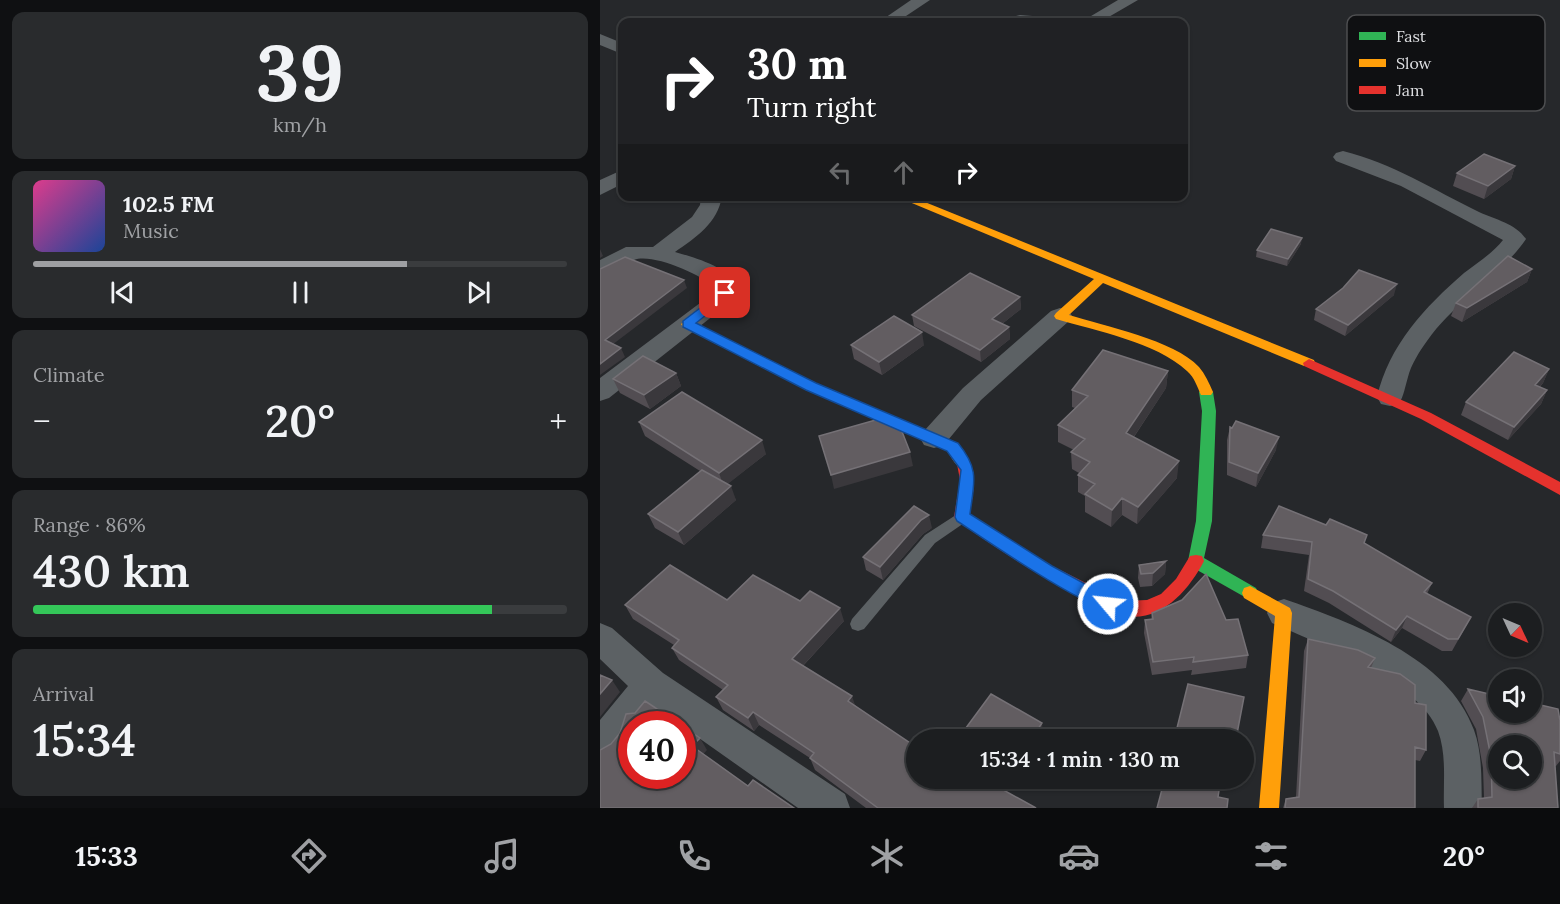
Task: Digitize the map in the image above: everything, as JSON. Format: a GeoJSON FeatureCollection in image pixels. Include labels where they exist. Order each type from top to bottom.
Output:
{"type":"FeatureCollection","features":[{"type":"Feature","properties":{"kind":"street"},"geometry":{"type":"LineString","coordinates":[[893,18],[922,0]]}},
{"type":"Feature","properties":{"kind":"street"},"geometry":{"type":"LineString","coordinates":[[1096,18],[1130,0]]}},
{"type":"Feature","properties":{"kind":"street"},"geometry":{"type":"LineString","coordinates":[[600,39],[618,47]]}},
{"type":"Feature","properties":{"kind":"street"},"geometry":{"type":"LineString","coordinates":[[1343,157],[1408,182],[1507,231],[1515,239],[1507,250],[1443,305],[1416,338],[1392,386],[1390,398]]}},
{"type":"Feature","properties":{"kind":"street"},"geometry":{"type":"LineString","coordinates":[[600,189],[618,179]]}},
{"type":"Feature","properties":{"kind":"street"},"geometry":{"type":"LineString","coordinates":[[658,254],[695,226],[706,214],[712,201]]}},
{"type":"Feature","properties":{"kind":"street"},"geometry":{"type":"LineString","coordinates":[[913,201],[1103,277],[1390,398],[1560,489]]}},
{"type":"Feature","properties":{"kind":"street"},"geometry":{"type":"LineString","coordinates":[[600,270],[632,253],[658,254],[716,276],[726,285],[725,293],[720,298],[600,392]]}},
{"type":"Feature","properties":{"kind":"street"},"geometry":{"type":"LineString","coordinates":[[934,438],[972,394],[1103,277]]}},
{"type":"Feature","properties":{"kind":"street"},"geometry":{"type":"LineString","coordinates":[[687,324],[811,387],[952,447],[965,462],[968,478],[962,517],[1046,571],[1120,608],[1132,609],[1163,603],[1180,589],[1196,561],[1204,521],[1206,433],[1209,411],[1202,381],[1191,367],[1169,352],[1060,316]]}},
{"type":"Feature","properties":{"kind":"street"},"geometry":{"type":"LineString","coordinates":[[1196,561],[1284,613],[1379,656],[1421,683],[1439,699],[1450,714],[1457,730],[1462,765],[1463,808]]}},
{"type":"Feature","properties":{"kind":"street"},"geometry":{"type":"LineString","coordinates":[[1269,808],[1284,613]]}},
{"type":"Feature","properties":{"kind":"street"},"geometry":{"type":"LineString","coordinates":[[600,638],[651,684],[831,808]]}},
{"type":"Feature","properties":{"kind":"street"},"geometry":{"type":"LineString","coordinates":[[600,748],[651,684]]}},
{"type":"Feature","properties":{"kind":"lane"},"geometry":{"type":"LineString","coordinates":[[858,624],[930,539],[962,517]]}},
{"type":"Feature","properties":{"kind":"building"},"geometry":{"type":"Polygon","coordinates":[[[1484,154],[1515,166],[1488,186],[1457,173],[1484,154]]]}},
{"type":"Feature","properties":{"kind":"building"},"geometry":{"type":"Polygon","coordinates":[[[1271,229],[1302,238],[1288,259],[1257,250],[1271,229]]]}},
{"type":"Feature","properties":{"kind":"building"},"geometry":{"type":"Polygon","coordinates":[[[1508,256],[1532,269],[1467,308],[1456,303],[1508,256]]]}},
{"type":"Feature","properties":{"kind":"building"},"geometry":{"type":"Polygon","coordinates":[[[625,257],[684,280],[605,340],[621,348],[600,364],[600,269],[625,257]]]}},
{"type":"Feature","properties":{"kind":"building"},"geometry":{"type":"Polygon","coordinates":[[[1359,270],[1397,284],[1348,325],[1316,309],[1343,288],[1359,270]]]}},
{"type":"Feature","properties":{"kind":"building"},"geometry":{"type":"Polygon","coordinates":[[[970,273],[1020,297],[992,319],[1009,327],[980,350],[912,315],[970,273]]]}},
{"type":"Feature","properties":{"kind":"building"},"geometry":{"type":"Polygon","coordinates":[[[894,316],[922,332],[879,362],[851,345],[894,316]]]}},
{"type":"Feature","properties":{"kind":"building"},"geometry":{"type":"Polygon","coordinates":[[[1103,350],[1168,371],[1126,433],[1179,461],[1138,507],[1122,498],[1112,510],[1085,494],[1095,484],[1078,475],[1090,462],[1071,452],[1085,439],[1058,425],[1088,396],[1072,390],[1103,350]]]}},
{"type":"Feature","properties":{"kind":"building"},"geometry":{"type":"Polygon","coordinates":[[[1514,352],[1549,369],[1535,385],[1547,390],[1514,427],[1466,402],[1514,352]]]}},
{"type":"Feature","properties":{"kind":"building"},"geometry":{"type":"Polygon","coordinates":[[[643,356],[676,373],[644,395],[613,379],[643,356]]]}},
{"type":"Feature","properties":{"kind":"building"},"geometry":{"type":"Polygon","coordinates":[[[682,392],[762,440],[719,473],[639,422],[682,392]]]}},
{"type":"Feature","properties":{"kind":"building"},"geometry":{"type":"Polygon","coordinates":[[[879,419],[901,429],[910,452],[831,475],[819,436],[879,419]]]}},
{"type":"Feature","properties":{"kind":"building"},"geometry":{"type":"Polygon","coordinates":[[[1236,421],[1279,437],[1258,473],[1229,462],[1230,427],[1232,428],[1236,421]]]}},
{"type":"Feature","properties":{"kind":"building"},"geometry":{"type":"Polygon","coordinates":[[[702,470],[731,486],[678,532],[648,514],[702,470]]]}},
{"type":"Feature","properties":{"kind":"building"},"geometry":{"type":"Polygon","coordinates":[[[914,506],[929,515],[921,520],[880,567],[863,557],[914,506]]]}},
{"type":"Feature","properties":{"kind":"building"},"geometry":{"type":"Polygon","coordinates":[[[1279,506],[1326,525],[1330,519],[1367,535],[1364,543],[1432,583],[1424,592],[1471,617],[1458,639],[1448,639],[1407,616],[1396,630],[1333,591],[1308,579],[1312,542],[1263,535],[1279,506]]]}},
{"type":"Feature","properties":{"kind":"building"},"geometry":{"type":"Polygon","coordinates":[[[1166,561],[1153,573],[1141,574],[1139,565],[1166,561]]]}},
{"type":"Feature","properties":{"kind":"building"},"geometry":{"type":"Polygon","coordinates":[[[670,565],[727,600],[753,575],[800,601],[810,591],[840,608],[792,659],[852,696],[848,701],[906,740],[906,789],[1002,789],[1036,808],[878,808],[810,758],[814,753],[753,712],[748,718],[716,697],[728,685],[672,648],[679,640],[625,605],[670,565]]]}},
{"type":"Feature","properties":{"kind":"building"},"geometry":{"type":"Polygon","coordinates":[[[1206,574],[1226,620],[1238,619],[1248,655],[1193,662],[1194,657],[1153,662],[1145,620],[1153,619],[1152,613],[1182,600],[1206,574]]]}},
{"type":"Feature","properties":{"kind":"building"},"geometry":{"type":"Polygon","coordinates":[[[1308,639],[1358,650],[1375,658],[1368,667],[1400,674],[1415,685],[1415,703],[1426,705],[1426,750],[1415,747],[1415,808],[1285,808],[1286,799],[1299,797],[1308,639]]]}},
{"type":"Feature","properties":{"kind":"building"},"geometry":{"type":"Polygon","coordinates":[[[600,675],[612,680],[600,694],[600,675]]]}},
{"type":"Feature","properties":{"kind":"building"},"geometry":{"type":"Polygon","coordinates":[[[1188,684],[1244,697],[1238,729],[1177,729],[1188,684]]]}},
{"type":"Feature","properties":{"kind":"building"},"geometry":{"type":"Polygon","coordinates":[[[1468,689],[1488,694],[1488,723],[1542,723],[1542,705],[1558,709],[1560,754],[1554,752],[1558,808],[1478,808],[1478,799],[1492,797],[1492,789],[1542,789],[1542,735],[1488,735],[1488,742],[1483,717],[1468,689]]]}},
{"type":"Feature","properties":{"kind":"building"},"geometry":{"type":"Polygon","coordinates":[[[991,694],[1042,723],[1038,729],[965,729],[991,694]]]}},
{"type":"Feature","properties":{"kind":"building"},"geometry":{"type":"Polygon","coordinates":[[[645,701],[660,711],[637,711],[645,701]]]}},
{"type":"Feature","properties":{"kind":"building"},"geometry":{"type":"Polygon","coordinates":[[[618,735],[618,789],[696,789],[696,749],[748,786],[753,780],[794,808],[600,808],[600,750],[611,744],[618,735]]]}},
{"type":"Feature","properties":{"kind":"building"},"geometry":{"type":"Polygon","coordinates":[[[1162,789],[1219,789],[1218,797],[1228,799],[1227,808],[1157,808],[1162,789]]]}},
{"type":"Feature","properties":{"kind":"traffic: fast"},"geometry":{"type":"LineString","coordinates":[[1206,392],[1209,411],[1204,521],[1196,561],[1250,593]]}},
{"type":"Feature","properties":{"kind":"traffic: slow"},"geometry":{"type":"LineString","coordinates":[[912,201],[1309,363]]}},
{"type":"Feature","properties":{"kind":"traffic: slow"},"geometry":{"type":"LineString","coordinates":[[1103,277],[1060,316],[1129,337],[1166,352],[1192,368],[1206,392]]}},
{"type":"Feature","properties":{"kind":"traffic: slow"},"geometry":{"type":"LineString","coordinates":[[687,324],[811,387],[952,447],[964,464]]}},
{"type":"Feature","properties":{"kind":"traffic: slow"},"geometry":{"type":"LineString","coordinates":[[1250,593],[1284,613],[1269,808]]}},
{"type":"Feature","properties":{"kind":"traffic: jam"},"geometry":{"type":"LineString","coordinates":[[1309,363],[1426,416],[1560,489]]}},
{"type":"Feature","properties":{"kind":"traffic: jam"},"geometry":{"type":"LineString","coordinates":[[964,464],[967,480],[962,517],[1046,571],[1120,608],[1147,607],[1167,599],[1182,583],[1196,561]]}},
{"type":"Feature","properties":{"kind":"route"},"geometry":{"type":"LineString","coordinates":[[725,293],[687,324],[811,387],[918,430],[952,447],[965,462],[968,470],[962,517],[1046,571],[1108,604]]}}]}
